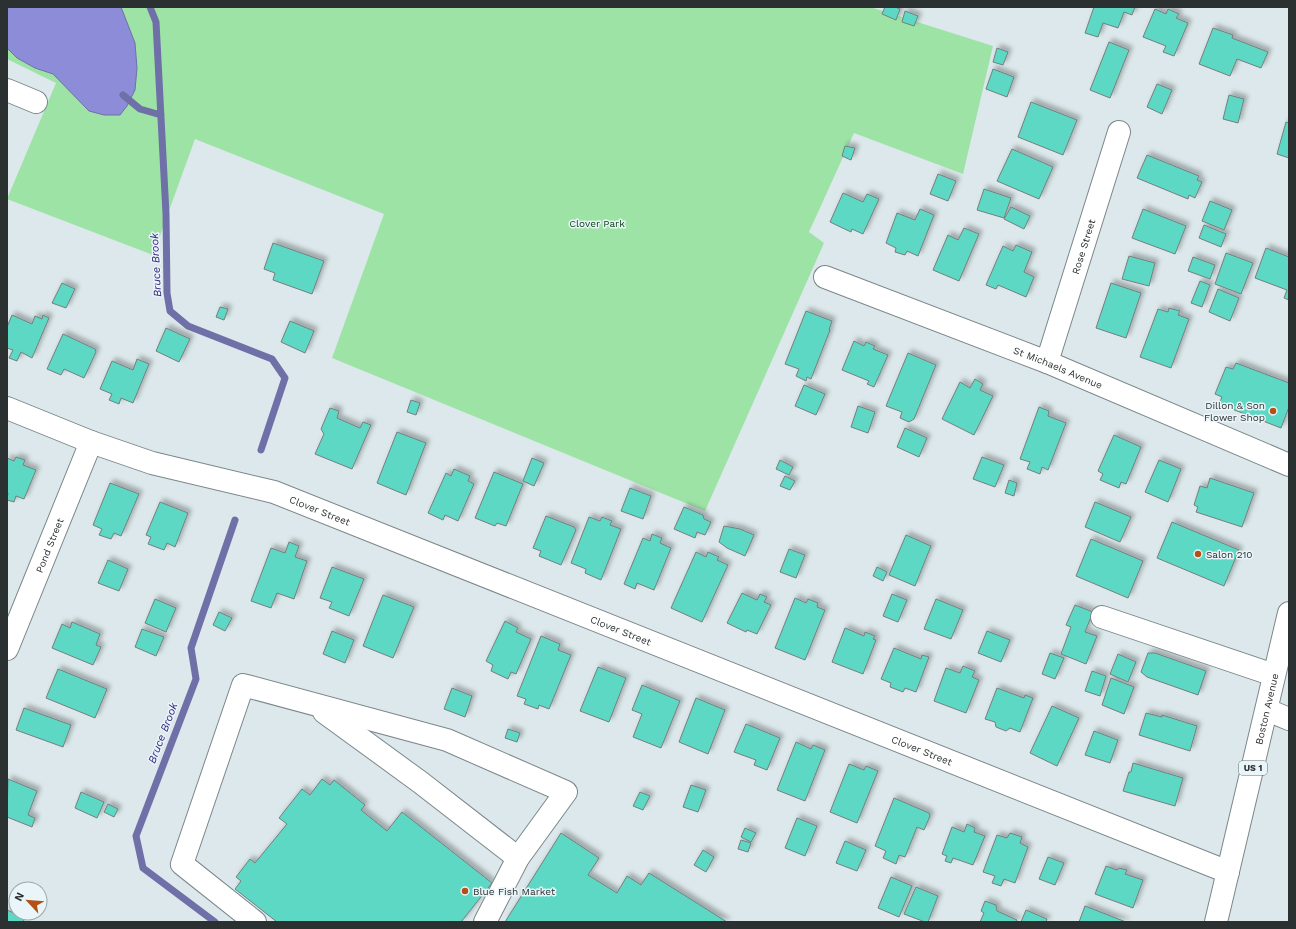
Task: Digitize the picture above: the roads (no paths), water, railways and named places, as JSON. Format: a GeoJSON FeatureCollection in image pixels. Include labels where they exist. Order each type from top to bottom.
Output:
{"type":"FeatureCollection","features":[{"type":"Feature","properties":{"kind":"street"},"geometry":{"type":"LineString","coordinates":[[7,90],[36,102]]}},
{"type":"Feature","properties":{"kind":"street","name":"Rose Street"},"geometry":{"type":"LineString","coordinates":[[1047,362],[1119,132]]}},
{"type":"Feature","properties":{"kind":"street","name":"St Michaels Avenue"},"geometry":{"type":"LineString","coordinates":[[825,276],[1047,362],[1289,465]]}},
{"type":"Feature","properties":{"kind":"street","name":"Clover Street"},"geometry":{"type":"LineString","coordinates":[[7,408],[91,442],[152,463],[274,492],[1228,872]]}},
{"type":"Feature","properties":{"kind":"street","name":"Pond Street"},"geometry":{"type":"LineString","coordinates":[[7,649],[91,442]]}},
{"type":"Feature","properties":{"kind":"street","name":"Boston Avenue"},"geometry":{"type":"LineString","coordinates":[[1216,922],[1289,613]]}},
{"type":"Feature","properties":{"kind":"street"},"geometry":{"type":"LineString","coordinates":[[1102,617],[1274,675]]}},
{"type":"Feature","properties":{"kind":"street"},"geometry":{"type":"LineString","coordinates":[[254,922],[182,864],[244,685],[447,740],[566,792],[518,858],[485,922]]}},
{"type":"Feature","properties":{"kind":"street"},"geometry":{"type":"LineString","coordinates":[[315,705],[420,782],[518,858]]}},
{"type":"Feature","properties":{"kind":"street"},"geometry":{"type":"LineString","coordinates":[[1267,710],[1289,719]]}},
{"type":"Feature","properties":{"kind":"water"},"geometry":{"type":"Polygon","coordinates":[[[7,7],[121,7],[135,43],[137,68],[135,90],[127,106],[120,115],[104,115],[89,111],[53,74],[35,68],[17,58],[7,48],[7,7]]]}},
{"type":"Feature","properties":{"kind":"waterway","name":"Bruce Brook"},"geometry":{"type":"LineString","coordinates":[[150,7],[156,22],[166,214],[167,293],[170,311],[188,326],[272,359],[285,378],[261,450]]}},
{"type":"Feature","properties":{"kind":"waterway"},"geometry":{"type":"LineString","coordinates":[[123,95],[140,109],[161,115]]}},
{"type":"Feature","properties":{"kind":"waterway","name":"Bruce Brook"},"geometry":{"type":"LineString","coordinates":[[215,922],[143,868],[136,836],[196,679],[191,648],[235,520]]}},
{"type":"Feature","properties":{"kind":"place","name":"Dillon & Son Flower Shop"},"geometry":{"type":"Point","coordinates":[1273,411]}},
{"type":"Feature","properties":{"kind":"place","name":"Salon 210"},"geometry":{"type":"Point","coordinates":[1198,554]}},
{"type":"Feature","properties":{"kind":"place","name":"Blue Fish Market"},"geometry":{"type":"Point","coordinates":[465,891]}},
{"type":"Feature","properties":{"kind":"park label","name":"Clover Park"},"geometry":{"type":"Point","coordinates":[597,223]}}]}
